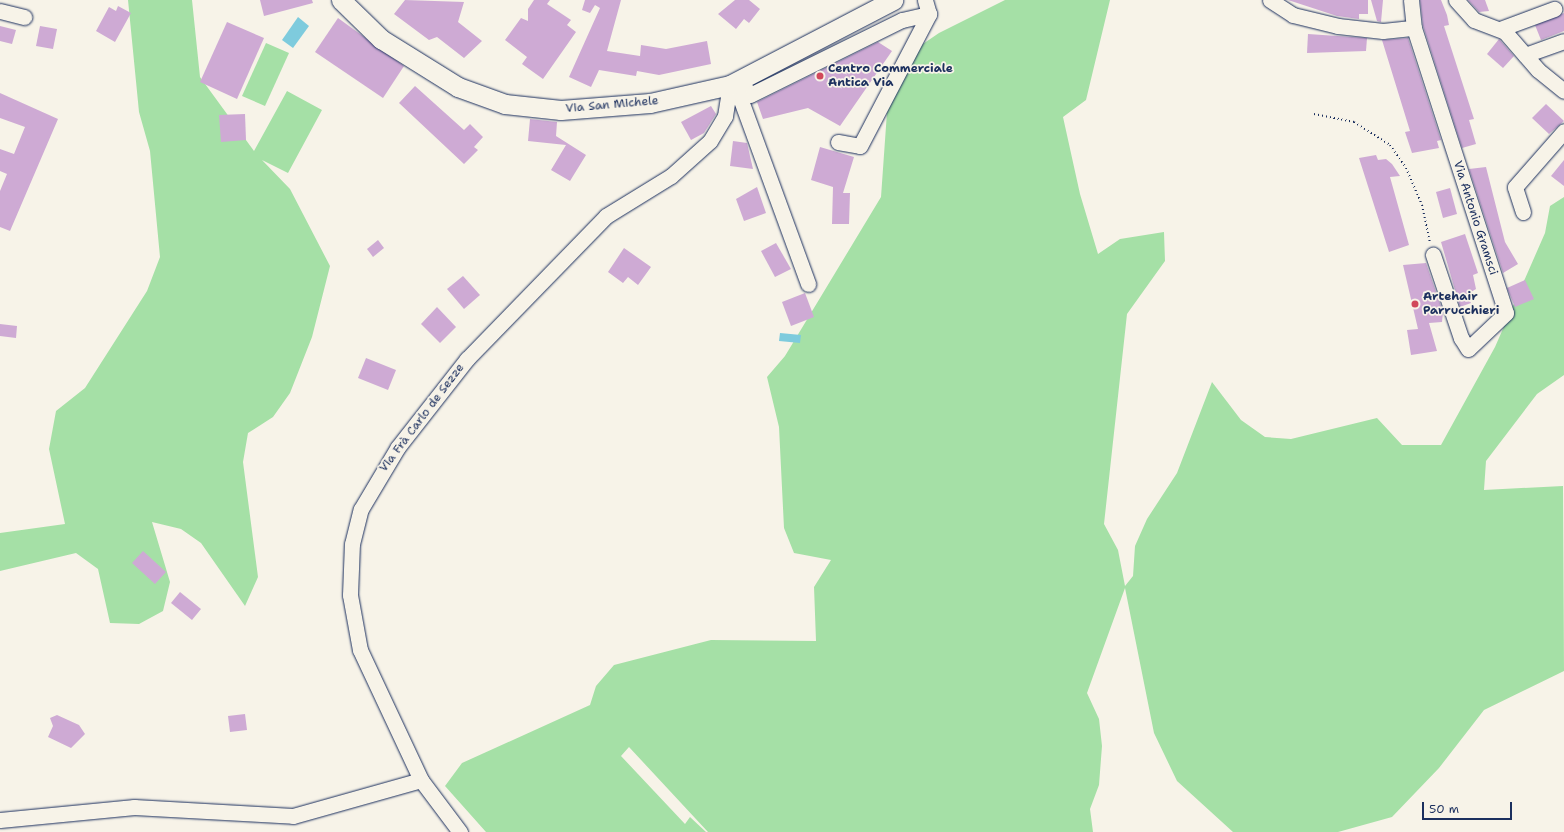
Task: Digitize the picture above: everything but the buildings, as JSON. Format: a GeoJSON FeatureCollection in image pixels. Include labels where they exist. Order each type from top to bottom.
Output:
{"type":"FeatureCollection","features":[{"type":"Feature","properties":{"kind":"main road","name":"Via San Michele"},"geometry":{"type":"LineString","coordinates":[[341,0],[373,32],[404,55],[458,87],[505,104],[547,110],[592,109],[665,101],[735,83],[893,0]]}},
{"type":"Feature","properties":{"kind":"street"},"geometry":{"type":"LineString","coordinates":[[1270,0],[1293,15],[1338,26],[1383,31],[1414,28]]}},
{"type":"Feature","properties":{"kind":"street","name":"Via Antonio Gramsci"},"geometry":{"type":"LineString","coordinates":[[1411,0],[1414,28],[1506,313],[1468,349],[1461,338],[1433,255]]}},
{"type":"Feature","properties":{"kind":"street"},"geometry":{"type":"LineString","coordinates":[[1456,0],[1474,20],[1500,29],[1525,55],[1564,91]]}},
{"type":"Feature","properties":{"kind":"street"},"geometry":{"type":"LineString","coordinates":[[735,83],[750,95],[927,7]]}},
{"type":"Feature","properties":{"kind":"street"},"geometry":{"type":"LineString","coordinates":[[838,142],[860,146],[927,7]]}},
{"type":"Feature","properties":{"kind":"street"},"geometry":{"type":"LineString","coordinates":[[1500,29],[1554,9]]}},
{"type":"Feature","properties":{"kind":"street"},"geometry":{"type":"LineString","coordinates":[[0,11],[24,17]]}},
{"type":"Feature","properties":{"kind":"street"},"geometry":{"type":"LineString","coordinates":[[1525,55],[1564,41]]}},
{"type":"Feature","properties":{"kind":"street"},"geometry":{"type":"LineString","coordinates":[[735,83],[808,284]]}},
{"type":"Feature","properties":{"kind":"street","name":"Via Frà Carlo de Sezze"},"geometry":{"type":"LineString","coordinates":[[460,832],[421,780],[370,678],[356,637],[350,595],[351,560],[361,509],[398,448],[471,354],[606,216],[671,176],[710,141],[725,116],[735,83]]}},
{"type":"Feature","properties":{"kind":"street"},"geometry":{"type":"LineString","coordinates":[[1523,212],[1515,187],[1564,131]]}},
{"type":"Feature","properties":{"kind":"street"},"geometry":{"type":"LineString","coordinates":[[0,820],[134,807],[293,816],[421,780]]}},
{"type":"Feature","properties":{"kind":"path"},"geometry":{"type":"LineString","coordinates":[[1314,114],[1354,122],[1379,135],[1395,150],[1422,206],[1433,255]]}},
{"type":"Feature","properties":{"kind":"green space"},"geometry":{"type":"Polygon","coordinates":[[[128,0],[192,0],[200,77],[254,151],[287,91],[322,110],[288,173],[262,160],[290,189],[330,266],[312,337],[290,393],[273,417],[248,433],[243,462],[258,577],[245,606],[201,543],[181,529],[152,522],[170,582],[163,611],[139,624],[110,623],[98,569],[76,553],[0,571],[0,533],[65,524],[49,449],[56,411],[85,388],[147,291],[160,257],[150,151],[139,112],[128,0]]]}},
{"type":"Feature","properties":{"kind":"green space"},"geometry":{"type":"Polygon","coordinates":[[[1005,0],[1110,0],[1086,100],[1063,117],[1080,194],[1098,254],[1120,239],[1164,232],[1165,261],[1127,314],[1104,524],[1118,550],[1125,586],[1133,576],[1135,546],[1147,519],[1177,473],[1212,382],[1241,420],[1265,437],[1291,439],[1377,418],[1402,445],[1441,445],[1495,347],[1545,233],[1550,206],[1564,197],[1564,375],[1537,394],[1486,461],[1484,490],[1563,486],[1564,671],[1484,710],[1439,768],[1392,817],[1338,832],[1233,832],[1177,781],[1154,733],[1125,588],[1087,693],[1099,719],[1102,746],[1099,785],[1090,809],[1093,832],[708,832],[629,747],[621,756],[685,824],[690,817],[706,832],[486,832],[445,786],[462,763],[590,705],[596,686],[614,665],[711,640],[816,641],[814,587],[831,560],[794,553],[784,528],[779,427],[767,377],[785,356],[881,197],[887,112],[911,52],[939,33],[1005,0]]]}},
{"type":"Feature","properties":{"kind":"green space"},"geometry":{"type":"Polygon","coordinates":[[[266,43],[289,53],[265,106],[242,96],[266,43]]]}},
{"type":"Feature","properties":{"kind":"water"},"geometry":{"type":"Polygon","coordinates":[[[298,17],[309,26],[293,48],[282,40],[298,17]]]}},
{"type":"Feature","properties":{"kind":"water"},"geometry":{"type":"Polygon","coordinates":[[[780,333],[801,335],[800,343],[779,341],[780,333]]]}},
{"type":"Feature","properties":{"kind":"place","name":"Centro Commerciale Antica Via"},"geometry":{"type":"Point","coordinates":[820,76]}},
{"type":"Feature","properties":{"kind":"place","name":"Artehair Parrucchieri"},"geometry":{"type":"Point","coordinates":[1415,304]}}]}
